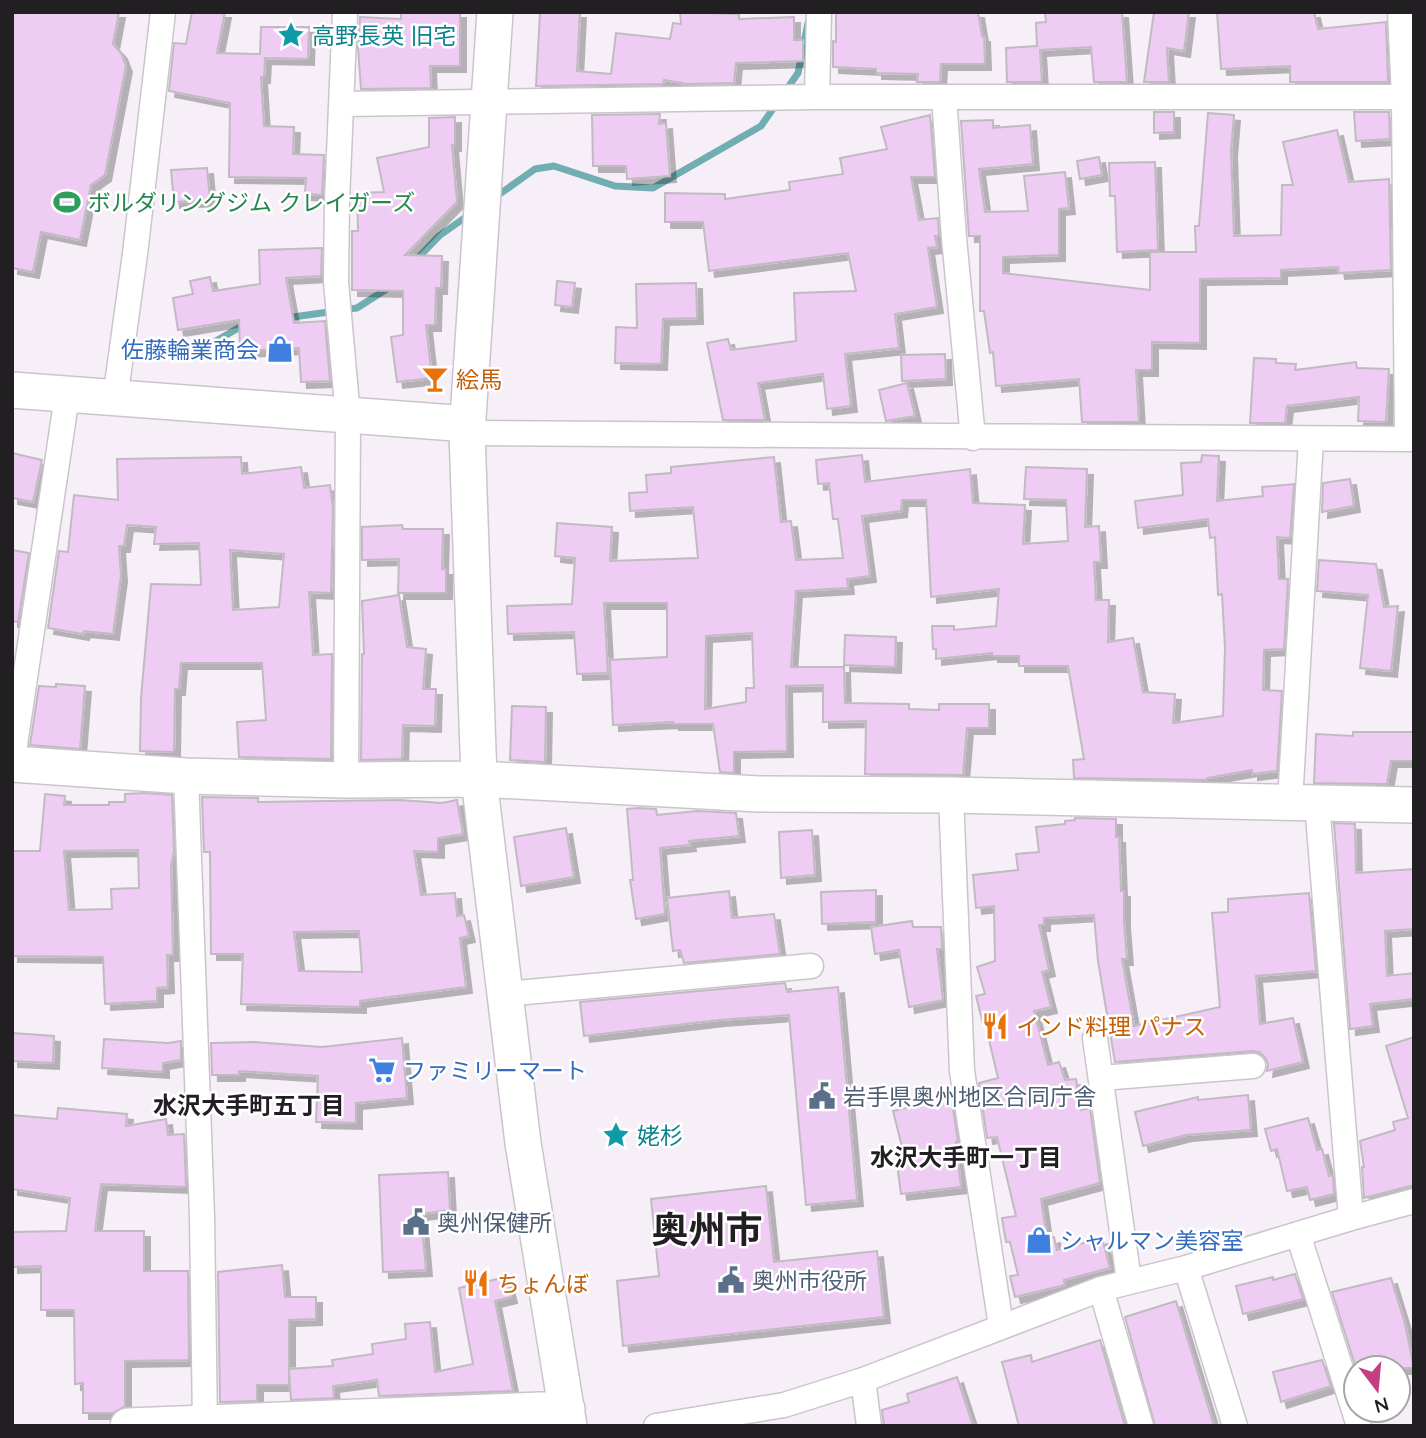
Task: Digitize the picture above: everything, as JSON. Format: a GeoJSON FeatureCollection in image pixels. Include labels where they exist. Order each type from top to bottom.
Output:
{"type":"FeatureCollection","features":[{"type":"Feature","properties":{"kind":"street"},"geometry":{"type":"LineString","coordinates":[[115,399],[163,12]]}},
{"type":"Feature","properties":{"kind":"street"},"geometry":{"type":"LineString","coordinates":[[345,12],[336,282],[348,416],[346,780]]}},
{"type":"Feature","properties":{"kind":"street"},"geometry":{"type":"LineString","coordinates":[[128,1426],[568,1417],[523,1143],[479,779],[468,429],[495,12]]}},
{"type":"Feature","properties":{"kind":"street"},"geometry":{"type":"LineString","coordinates":[[817,97],[819,12]]}},
{"type":"Feature","properties":{"kind":"street"},"geometry":{"type":"LineString","coordinates":[[12,390],[348,416],[468,429],[973,438],[1411,439],[1409,97],[1400,12]]}},
{"type":"Feature","properties":{"kind":"street"},"geometry":{"type":"LineString","coordinates":[[342,104],[817,97],[1409,97]]}},
{"type":"Feature","properties":{"kind":"street"},"geometry":{"type":"LineString","coordinates":[[944,97],[973,438]]}},
{"type":"Feature","properties":{"kind":"street"},"geometry":{"type":"LineString","coordinates":[[66,396],[12,765],[186,776],[346,780],[479,779],[759,794],[951,795],[1414,805]]}},
{"type":"Feature","properties":{"kind":"street"},"geometry":{"type":"LineString","coordinates":[[1311,439],[1304,803],[1351,1217]]}},
{"type":"Feature","properties":{"kind":"street"},"geometry":{"type":"LineString","coordinates":[[186,776],[202,1216],[205,1425]]}},
{"type":"Feature","properties":{"kind":"street"},"geometry":{"type":"LineString","coordinates":[[951,795],[962,1071],[1001,1326]]}},
{"type":"Feature","properties":{"kind":"street"},"geometry":{"type":"LineString","coordinates":[[505,994],[811,966]]}},
{"type":"Feature","properties":{"kind":"street"},"geometry":{"type":"LineString","coordinates":[[1095,1038],[1129,1281]]}},
{"type":"Feature","properties":{"kind":"street"},"geometry":{"type":"LineString","coordinates":[[1101,1079],[1253,1066]]}},
{"type":"Feature","properties":{"kind":"street"},"geometry":{"type":"LineString","coordinates":[[656,1426],[784,1405],[863,1380],[1101,1289],[1186,1269],[1351,1217],[1414,1201]]}},
{"type":"Feature","properties":{"kind":"street"},"geometry":{"type":"LineString","coordinates":[[1298,1234],[1359,1426]]}},
{"type":"Feature","properties":{"kind":"street"},"geometry":{"type":"LineString","coordinates":[[1186,1269],[1235,1426]]}},
{"type":"Feature","properties":{"kind":"street"},"geometry":{"type":"LineString","coordinates":[[1101,1289],[1141,1426]]}},
{"type":"Feature","properties":{"kind":"street"},"geometry":{"type":"LineString","coordinates":[[863,1380],[869,1426]]}},
{"type":"Feature","properties":{"kind":"building"},"geometry":{"type":"Polygon","coordinates":[[[12,12],[119,12],[113,44],[121,53],[126,66],[105,175],[91,185],[80,240],[41,232],[33,272],[12,268],[12,12]]]}},
{"type":"Feature","properties":{"kind":"building"},"geometry":{"type":"Polygon","coordinates":[[[192,12],[225,12],[217,53],[260,54],[261,27],[309,27],[308,59],[265,58],[264,77],[261,77],[264,126],[294,127],[293,154],[324,155],[322,195],[305,194],[306,178],[229,177],[230,103],[169,91],[174,43],[186,44],[192,12]]]}},
{"type":"Feature","properties":{"kind":"building"},"geometry":{"type":"Polygon","coordinates":[[[401,12],[460,12],[460,66],[430,66],[431,88],[361,89],[358,48],[360,17],[401,19],[401,12]]]}},
{"type":"Feature","properties":{"kind":"building"},"geometry":{"type":"Polygon","coordinates":[[[540,12],[580,12],[577,71],[611,74],[616,33],[670,39],[673,23],[681,24],[680,12],[739,14],[739,19],[794,17],[794,40],[803,40],[803,61],[736,63],[734,83],[687,84],[664,80],[663,84],[536,86],[540,12]]]}},
{"type":"Feature","properties":{"kind":"building"},"geometry":{"type":"Polygon","coordinates":[[[836,12],[978,12],[984,36],[985,64],[941,64],[940,82],[917,82],[918,74],[876,73],[876,69],[833,67],[836,12]]]}},
{"type":"Feature","properties":{"kind":"building"},"geometry":{"type":"Polygon","coordinates":[[[1045,12],[1122,12],[1127,82],[1094,82],[1091,47],[1040,50],[1042,82],[1007,82],[1006,48],[1037,46],[1036,23],[1046,22],[1045,12]]]}},
{"type":"Feature","properties":{"kind":"building"},"geometry":{"type":"Polygon","coordinates":[[[1154,12],[1189,12],[1184,51],[1167,48],[1169,82],[1144,82],[1154,12]]]}},
{"type":"Feature","properties":{"kind":"building"},"geometry":{"type":"Polygon","coordinates":[[[1217,12],[1314,12],[1318,29],[1386,22],[1388,82],[1290,82],[1290,66],[1221,69],[1217,12]]]}},
{"type":"Feature","properties":{"kind":"building"},"geometry":{"type":"Polygon","coordinates":[[[1154,112],[1174,112],[1174,132],[1154,133],[1154,112]]]}},
{"type":"Feature","properties":{"kind":"building"},"geometry":{"type":"Polygon","coordinates":[[[1354,112],[1389,112],[1390,139],[1356,141],[1354,112]]]}},
{"type":"Feature","properties":{"kind":"building"},"geometry":{"type":"Polygon","coordinates":[[[1208,113],[1234,115],[1231,151],[1234,236],[1281,235],[1282,185],[1293,185],[1283,142],[1337,130],[1349,182],[1389,179],[1391,270],[1339,273],[1338,267],[1281,270],[1281,278],[1200,279],[1200,343],[1152,342],[1152,370],[1136,370],[1139,422],[1082,422],[1079,379],[996,386],[993,352],[990,353],[984,311],[980,311],[980,236],[969,236],[961,121],[993,120],[993,128],[1030,125],[1033,164],[979,169],[985,212],[1028,211],[1024,176],[1065,172],[1069,208],[1059,209],[1059,255],[1003,257],[1003,273],[1150,290],[1150,252],[1196,252],[1195,226],[1199,226],[1208,113]]]}},
{"type":"Feature","properties":{"kind":"building"},"geometry":{"type":"Polygon","coordinates":[[[660,114],[659,124],[666,123],[670,176],[627,179],[626,166],[593,166],[592,115],[660,114]]]}},
{"type":"Feature","properties":{"kind":"building"},"geometry":{"type":"Polygon","coordinates":[[[930,115],[935,177],[911,177],[919,220],[938,218],[939,236],[935,236],[937,247],[928,248],[937,307],[895,314],[899,348],[845,354],[851,406],[827,409],[823,374],[758,383],[765,420],[723,420],[707,343],[728,339],[731,350],[796,341],[794,293],[856,291],[848,253],[709,271],[703,222],[665,222],[665,193],[725,194],[725,199],[790,190],[789,182],[843,174],[840,158],[887,149],[881,127],[930,115]]]}},
{"type":"Feature","properties":{"kind":"building"},"geometry":{"type":"Polygon","coordinates":[[[455,117],[455,145],[452,145],[457,202],[405,255],[442,256],[441,288],[436,288],[435,325],[426,325],[432,378],[397,382],[391,337],[403,335],[403,291],[352,290],[352,231],[358,231],[357,193],[384,192],[377,158],[429,147],[429,118],[455,117]]]}},
{"type":"Feature","properties":{"kind":"building"},"geometry":{"type":"Polygon","coordinates":[[[1099,157],[1102,175],[1080,179],[1077,161],[1099,157]]]}},
{"type":"Feature","properties":{"kind":"building"},"geometry":{"type":"Polygon","coordinates":[[[1155,162],[1158,250],[1117,252],[1115,196],[1110,196],[1109,163],[1155,162]]]}},
{"type":"Feature","properties":{"kind":"building"},"geometry":{"type":"Polygon","coordinates":[[[207,168],[210,200],[174,202],[171,170],[207,168]]]}},
{"type":"Feature","properties":{"kind":"building"},"geometry":{"type":"Polygon","coordinates":[[[322,248],[321,276],[286,278],[294,323],[325,321],[330,381],[301,382],[299,348],[240,351],[239,320],[178,330],[173,298],[193,294],[190,281],[210,277],[213,291],[260,284],[259,250],[322,248]]]}},
{"type":"Feature","properties":{"kind":"building"},"geometry":{"type":"Polygon","coordinates":[[[557,281],[575,283],[572,307],[555,305],[557,281]]]}},
{"type":"Feature","properties":{"kind":"building"},"geometry":{"type":"Polygon","coordinates":[[[696,283],[697,318],[663,319],[661,364],[615,363],[616,327],[637,328],[636,284],[696,283]]]}},
{"type":"Feature","properties":{"kind":"building"},"geometry":{"type":"Polygon","coordinates":[[[945,354],[946,379],[902,381],[901,355],[945,354]]]}},
{"type":"Feature","properties":{"kind":"building"},"geometry":{"type":"Polygon","coordinates":[[[1254,358],[1276,359],[1276,363],[1296,364],[1295,370],[1356,362],[1357,368],[1389,369],[1386,422],[1358,421],[1359,397],[1287,406],[1285,423],[1250,423],[1254,358]]]}},
{"type":"Feature","properties":{"kind":"building"},"geometry":{"type":"Polygon","coordinates":[[[907,383],[915,416],[886,421],[879,390],[907,383]]]}},
{"type":"Feature","properties":{"kind":"building"},"geometry":{"type":"Polygon","coordinates":[[[12,453],[42,460],[33,502],[12,498],[12,453]]]}},
{"type":"Feature","properties":{"kind":"building"},"geometry":{"type":"Polygon","coordinates":[[[862,455],[865,482],[970,469],[973,503],[1025,505],[1023,544],[1068,541],[1066,500],[1024,499],[1026,467],[1087,469],[1085,527],[1099,526],[1101,562],[1094,562],[1096,600],[1109,600],[1108,642],[1133,638],[1143,692],[1175,694],[1173,723],[1223,716],[1225,648],[1222,594],[1218,595],[1215,537],[1210,538],[1208,519],[1138,528],[1135,501],[1183,495],[1181,463],[1201,462],[1202,455],[1219,456],[1217,501],[1263,496],[1262,487],[1294,484],[1290,538],[1277,537],[1279,579],[1288,579],[1284,649],[1264,650],[1263,690],[1282,691],[1277,771],[1252,774],[1252,770],[1207,780],[1074,778],[1073,760],[1084,759],[1068,666],[1019,666],[1019,656],[992,656],[992,653],[936,659],[932,626],[954,626],[954,630],[996,626],[999,589],[931,597],[926,500],[902,500],[901,511],[862,516],[870,576],[847,579],[848,588],[796,591],[791,667],[844,667],[845,703],[909,704],[909,709],[939,710],[939,704],[989,704],[989,728],[967,728],[963,775],[865,774],[866,721],[823,722],[823,685],[786,686],[787,751],[734,752],[734,773],[720,772],[713,724],[673,722],[613,725],[610,660],[667,657],[667,603],[604,603],[608,673],[577,674],[574,632],[508,634],[507,606],[572,604],[575,558],[555,556],[557,523],[612,527],[610,561],[698,558],[693,507],[630,511],[629,493],[647,492],[646,475],[671,473],[671,467],[774,457],[781,522],[791,521],[796,560],[843,558],[838,519],[833,519],[829,483],[818,484],[816,460],[862,455]],[[752,633],[706,636],[705,709],[746,702],[746,688],[754,688],[752,633]]]}},
{"type":"Feature","properties":{"kind":"building"},"geometry":{"type":"Polygon","coordinates":[[[241,457],[242,474],[301,467],[304,488],[330,485],[333,508],[331,593],[309,592],[313,655],[332,654],[331,759],[239,757],[237,722],[266,720],[262,663],[181,663],[179,689],[175,689],[174,752],[140,751],[141,698],[151,584],[201,585],[199,543],[154,544],[156,527],[127,525],[124,546],[119,546],[121,576],[113,634],[84,631],[83,634],[48,628],[59,551],[68,552],[74,495],[118,500],[117,459],[241,457]],[[230,550],[233,610],[279,607],[284,554],[230,550]]]}},
{"type":"Feature","properties":{"kind":"building"},"geometry":{"type":"Polygon","coordinates":[[[1350,479],[1354,506],[1322,512],[1323,483],[1350,479]]]}},
{"type":"Feature","properties":{"kind":"building"},"geometry":{"type":"Polygon","coordinates":[[[402,525],[403,529],[443,529],[442,569],[446,569],[446,593],[398,593],[399,559],[362,560],[362,527],[402,525]]]}},
{"type":"Feature","properties":{"kind":"building"},"geometry":{"type":"Polygon","coordinates":[[[12,550],[29,553],[18,622],[12,621],[12,550]]]}},
{"type":"Feature","properties":{"kind":"building"},"geometry":{"type":"Polygon","coordinates":[[[1319,560],[1376,564],[1384,607],[1398,606],[1391,671],[1360,668],[1368,595],[1317,591],[1319,560]]]}},
{"type":"Feature","properties":{"kind":"building"},"geometry":{"type":"Polygon","coordinates":[[[399,595],[407,647],[426,649],[423,689],[436,689],[435,726],[403,725],[402,759],[361,760],[364,654],[362,601],[399,595]]]}},
{"type":"Feature","properties":{"kind":"building"},"geometry":{"type":"Polygon","coordinates":[[[845,635],[896,637],[895,667],[844,665],[845,635]]]}},
{"type":"Feature","properties":{"kind":"building"},"geometry":{"type":"Polygon","coordinates":[[[56,684],[85,686],[80,749],[30,745],[39,686],[56,687],[56,684]]]}},
{"type":"Feature","properties":{"kind":"building"},"geometry":{"type":"Polygon","coordinates":[[[512,706],[546,707],[545,762],[510,760],[512,706]]]}},
{"type":"Feature","properties":{"kind":"building"},"geometry":{"type":"Polygon","coordinates":[[[1353,732],[1414,732],[1414,761],[1391,761],[1387,784],[1314,783],[1316,734],[1353,736],[1353,732]]]}},
{"type":"Feature","properties":{"kind":"building"},"geometry":{"type":"Polygon","coordinates":[[[45,794],[65,796],[64,805],[109,805],[109,802],[125,802],[125,794],[172,795],[173,955],[167,955],[168,987],[157,988],[157,1001],[105,1004],[103,957],[12,956],[12,851],[40,851],[45,794]],[[138,850],[64,851],[69,910],[112,909],[111,889],[139,888],[138,850]]]}},
{"type":"Feature","properties":{"kind":"building"},"geometry":{"type":"Polygon","coordinates":[[[202,797],[258,798],[258,802],[400,800],[442,803],[457,800],[463,834],[438,838],[438,852],[414,851],[421,895],[455,893],[457,916],[464,915],[469,936],[460,938],[466,987],[360,1001],[360,1007],[241,1004],[243,954],[211,954],[210,852],[204,852],[202,797]],[[359,931],[294,932],[299,971],[362,972],[359,931]]]}},
{"type":"Feature","properties":{"kind":"building"},"geometry":{"type":"Polygon","coordinates":[[[627,809],[656,809],[657,815],[697,811],[736,813],[739,836],[689,841],[690,845],[660,848],[665,914],[636,919],[630,880],[633,880],[627,809]]]}},
{"type":"Feature","properties":{"kind":"building"},"geometry":{"type":"Polygon","coordinates":[[[1075,818],[1116,819],[1121,891],[1124,891],[1127,959],[1122,959],[1134,1026],[1220,1007],[1212,913],[1228,912],[1228,899],[1309,893],[1316,971],[1256,976],[1260,1024],[1293,1018],[1303,1062],[1267,1071],[1265,1057],[1252,1051],[1115,1062],[1098,961],[1094,915],[1044,918],[1044,925],[1039,925],[1049,970],[1042,972],[1051,1007],[1034,1011],[1048,1065],[1059,1062],[1065,1080],[1076,1079],[1081,1110],[1090,1108],[1100,1183],[1041,1199],[1047,1239],[1054,1237],[1057,1250],[1102,1238],[1110,1268],[1064,1280],[1065,1285],[1015,1297],[1010,1276],[1018,1275],[1010,1242],[1006,1242],[1002,1218],[1016,1216],[997,1137],[987,1138],[979,1083],[998,1078],[976,996],[985,994],[977,967],[995,961],[994,906],[976,908],[973,875],[1018,870],[1016,854],[1039,852],[1036,827],[1065,824],[1065,821],[1075,818]]]}},
{"type":"Feature","properties":{"kind":"building"},"geometry":{"type":"Polygon","coordinates":[[[1334,823],[1355,824],[1356,873],[1414,869],[1414,929],[1385,931],[1387,976],[1414,973],[1414,999],[1370,1004],[1373,1026],[1350,1029],[1334,823]]]}},
{"type":"Feature","properties":{"kind":"building"},"geometry":{"type":"Polygon","coordinates":[[[566,828],[574,877],[521,886],[514,837],[566,828]]]}},
{"type":"Feature","properties":{"kind":"building"},"geometry":{"type":"Polygon","coordinates":[[[812,830],[815,875],[781,878],[779,832],[812,830]]]}},
{"type":"Feature","properties":{"kind":"building"},"geometry":{"type":"Polygon","coordinates":[[[876,890],[876,922],[822,924],[821,892],[876,890]]]}},
{"type":"Feature","properties":{"kind":"building"},"geometry":{"type":"Polygon","coordinates":[[[729,891],[732,918],[774,914],[780,954],[684,963],[680,950],[673,951],[667,898],[729,891]]]}},
{"type":"Feature","properties":{"kind":"building"},"geometry":{"type":"Polygon","coordinates":[[[912,921],[913,927],[941,927],[942,949],[937,949],[943,1000],[909,1007],[899,950],[875,954],[871,927],[912,921]]]}},
{"type":"Feature","properties":{"kind":"building","name":"岩手県奥州地区合同庁舎"},"geometry":{"type":"Polygon","coordinates":[[[785,983],[787,992],[838,987],[857,1200],[806,1205],[789,1015],[719,1020],[584,1036],[580,1002],[785,983]]]}},
{"type":"Feature","properties":{"kind":"building"},"geometry":{"type":"Polygon","coordinates":[[[12,1033],[54,1036],[53,1063],[12,1061],[12,1033]]]}},
{"type":"Feature","properties":{"kind":"building"},"geometry":{"type":"Polygon","coordinates":[[[1414,1037],[1414,1185],[1364,1198],[1364,1167],[1360,1141],[1395,1130],[1393,1122],[1408,1118],[1386,1046],[1414,1037]]]}},
{"type":"Feature","properties":{"kind":"building"},"geometry":{"type":"Polygon","coordinates":[[[402,1038],[407,1098],[356,1103],[356,1123],[316,1122],[318,1076],[239,1071],[239,1075],[212,1075],[211,1043],[254,1042],[322,1047],[402,1038]]]}},
{"type":"Feature","properties":{"kind":"building"},"geometry":{"type":"Polygon","coordinates":[[[104,1039],[168,1043],[181,1041],[181,1060],[163,1063],[163,1072],[102,1068],[104,1039]]]}},
{"type":"Feature","properties":{"kind":"building"},"geometry":{"type":"Polygon","coordinates":[[[951,1095],[961,1187],[901,1194],[897,1164],[906,1163],[893,1111],[932,1102],[932,1098],[951,1095]]]}},
{"type":"Feature","properties":{"kind":"building"},"geometry":{"type":"Polygon","coordinates":[[[1248,1095],[1251,1130],[1186,1135],[1143,1146],[1135,1112],[1198,1097],[1198,1100],[1248,1095]]]}},
{"type":"Feature","properties":{"kind":"building"},"geometry":{"type":"Polygon","coordinates":[[[58,1108],[127,1114],[126,1126],[166,1119],[168,1135],[184,1134],[186,1187],[101,1184],[95,1231],[144,1231],[144,1271],[188,1271],[189,1360],[125,1361],[125,1406],[113,1413],[83,1413],[83,1383],[75,1384],[74,1310],[41,1310],[41,1266],[12,1267],[12,1232],[66,1231],[70,1198],[12,1189],[12,1115],[57,1119],[58,1108]]]}},
{"type":"Feature","properties":{"kind":"building"},"geometry":{"type":"Polygon","coordinates":[[[1308,1118],[1317,1150],[1322,1149],[1329,1176],[1333,1175],[1334,1194],[1310,1200],[1307,1187],[1287,1191],[1277,1149],[1271,1151],[1265,1129],[1308,1118]]]}},
{"type":"Feature","properties":{"kind":"building","name":"奥州保健所"},"geometry":{"type":"Polygon","coordinates":[[[448,1172],[450,1210],[421,1214],[426,1270],[383,1272],[379,1175],[448,1172]]]}},
{"type":"Feature","properties":{"kind":"building"},"geometry":{"type":"Polygon","coordinates":[[[766,1186],[774,1262],[877,1251],[884,1317],[623,1346],[617,1281],[659,1276],[651,1199],[766,1186]]]}},
{"type":"Feature","properties":{"kind":"building"},"geometry":{"type":"Polygon","coordinates":[[[282,1265],[285,1297],[316,1297],[316,1319],[289,1320],[289,1385],[257,1385],[257,1401],[220,1402],[218,1272],[282,1265]]]}},
{"type":"Feature","properties":{"kind":"building"},"geometry":{"type":"Polygon","coordinates":[[[1295,1274],[1303,1299],[1243,1314],[1236,1286],[1295,1274]]]}},
{"type":"Feature","properties":{"kind":"building"},"geometry":{"type":"Polygon","coordinates":[[[506,1277],[511,1297],[495,1301],[513,1391],[379,1396],[377,1380],[333,1386],[334,1398],[291,1400],[289,1369],[333,1366],[332,1360],[373,1354],[372,1344],[406,1339],[405,1324],[430,1322],[435,1372],[473,1364],[459,1288],[506,1277]]]}},
{"type":"Feature","properties":{"kind":"building"},"geometry":{"type":"Polygon","coordinates":[[[1391,1278],[1411,1354],[1352,1354],[1332,1292],[1391,1278]]]}},
{"type":"Feature","properties":{"kind":"building"},"geometry":{"type":"Polygon","coordinates":[[[1176,1301],[1214,1426],[1155,1426],[1125,1317],[1176,1301]]]}},
{"type":"Feature","properties":{"kind":"building"},"geometry":{"type":"Polygon","coordinates":[[[1100,1340],[1125,1426],[1019,1426],[1002,1362],[1031,1355],[1032,1362],[1100,1340]]]}},
{"type":"Feature","properties":{"kind":"building"},"geometry":{"type":"Polygon","coordinates":[[[1322,1360],[1331,1386],[1281,1402],[1273,1372],[1322,1360]]]}},
{"type":"Feature","properties":{"kind":"building"},"geometry":{"type":"Polygon","coordinates":[[[957,1377],[973,1426],[884,1426],[882,1410],[909,1402],[907,1394],[957,1377]]]}},
{"type":"Feature","properties":{"kind":"waterway"},"geometry":{"type":"LineString","coordinates":[[784,93],[798,73],[808,23]]}},
{"type":"Feature","properties":{"kind":"waterway"},"geometry":{"type":"LineString","coordinates":[[494,198],[535,169],[554,166],[615,186],[653,188],[761,126],[777,103]]}},
{"type":"Feature","properties":{"kind":"waterway"},"geometry":{"type":"LineString","coordinates":[[415,261],[439,236],[470,214]]}},
{"type":"Feature","properties":{"kind":"waterway"},"geometry":{"type":"LineString","coordinates":[[286,318],[357,308],[393,285]]}},
{"type":"Feature","properties":{"kind":"waterway"},"geometry":{"type":"LineString","coordinates":[[190,356],[247,323]]}},
{"type":"Feature","properties":{"kind":"place","name":"高野長英 旧宅"},"geometry":{"type":"Point","coordinates":[291,35]}},
{"type":"Feature","properties":{"kind":"place","name":"ボルダリングジム クレイガーズ"},"geometry":{"type":"Point","coordinates":[67,202]}},
{"type":"Feature","properties":{"kind":"place","name":"佐藤輪業商会"},"geometry":{"type":"Point","coordinates":[280,349]}},
{"type":"Feature","properties":{"kind":"place","name":"絵馬"},"geometry":{"type":"Point","coordinates":[435,379]}},
{"type":"Feature","properties":{"kind":"place","name":"インド料理 パナス"},"geometry":{"type":"Point","coordinates":[995,1026]}},
{"type":"Feature","properties":{"kind":"place","name":"ファミリーマート"},"geometry":{"type":"Point","coordinates":[382,1070]}},
{"type":"Feature","properties":{"kind":"place","name":"岩手県奥州地区合同庁舎"},"geometry":{"type":"Point","coordinates":[822,1096]}},
{"type":"Feature","properties":{"kind":"place","name":"姥杉"},"geometry":{"type":"Point","coordinates":[616,1135]}},
{"type":"Feature","properties":{"kind":"place","name":"奥州保健所"},"geometry":{"type":"Point","coordinates":[416,1222]}},
{"type":"Feature","properties":{"kind":"place","name":"シャルマン美容室"},"geometry":{"type":"Point","coordinates":[1039,1240]}},
{"type":"Feature","properties":{"kind":"place","name":"奥州市役所"},"geometry":{"type":"Point","coordinates":[731,1280]}},
{"type":"Feature","properties":{"kind":"place","name":"ちょんぼ"},"geometry":{"type":"Point","coordinates":[476,1283]}},
{"type":"Feature","properties":{"kind":"district","name":"水沢大手町五丁目"},"geometry":{"type":"Point","coordinates":[249,1105]}},
{"type":"Feature","properties":{"kind":"district","name":"水沢大手町一丁目"},"geometry":{"type":"Point","coordinates":[966,1157]}},
{"type":"Feature","properties":{"kind":"district","name":"奥州市"},"geometry":{"type":"Point","coordinates":[707,1229]}}]}
